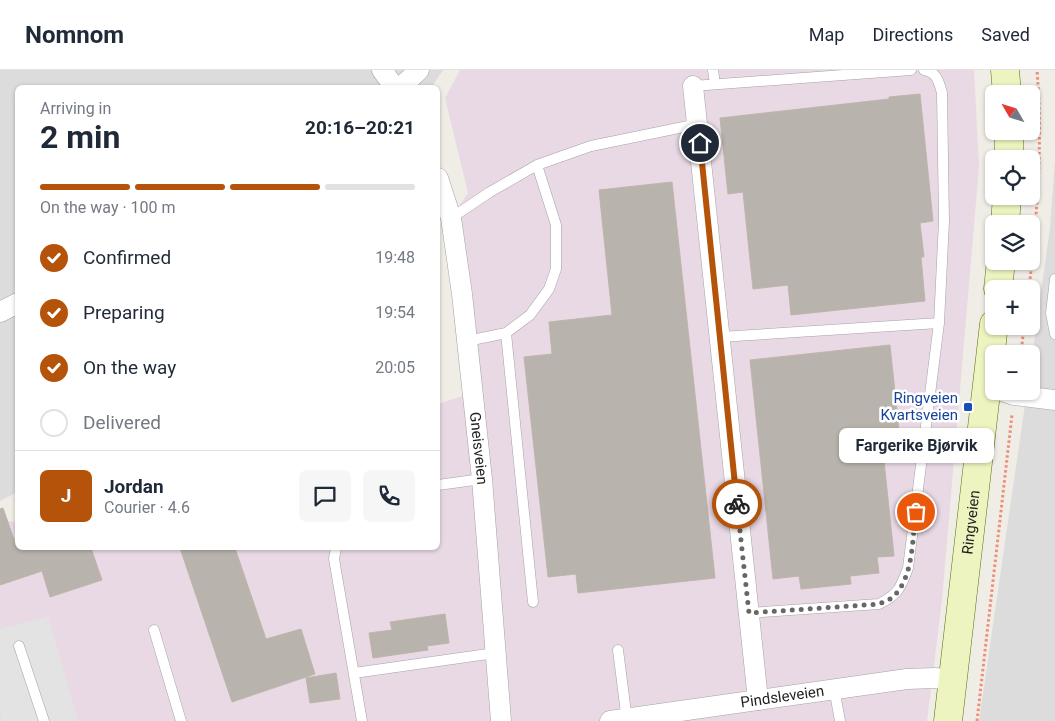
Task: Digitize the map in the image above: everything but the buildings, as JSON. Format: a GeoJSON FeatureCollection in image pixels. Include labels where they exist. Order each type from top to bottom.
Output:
{"type":"FeatureCollection","features":[{"type":"Feature","properties":{"kind":"main road"},"geometry":{"type":"LineString","coordinates":[[1005,70],[1006,85]]}},
{"type":"Feature","properties":{"kind":"main road","name":"Ringveien"},"geometry":{"type":"LineString","coordinates":[[948,721],[993,400]]}},
{"type":"Feature","properties":{"kind":"street"},"geometry":{"type":"LineString","coordinates":[[382,70],[393,85]]}},
{"type":"Feature","properties":{"kind":"street"},"geometry":{"type":"LineString","coordinates":[[403,85],[419,70]]}},
{"type":"Feature","properties":{"kind":"street"},"geometry":{"type":"LineString","coordinates":[[694,86],[758,700]]}},
{"type":"Feature","properties":{"kind":"street","name":"Gneisveien"},"geometry":{"type":"LineString","coordinates":[[440,185],[450,218],[462,294],[482,479],[501,721]]}},
{"type":"Feature","properties":{"kind":"street"},"geometry":{"type":"LineString","coordinates":[[0,312],[15,304]]}},
{"type":"Feature","properties":{"kind":"street"},"geometry":{"type":"LineString","coordinates":[[1040,398],[1055,400]]}},
{"type":"Feature","properties":{"kind":"street","name":"Pindsleveien"},"geometry":{"type":"LineString","coordinates":[[622,720],[907,679],[935,678],[954,680]]}},
{"type":"Feature","properties":{"kind":"lane"},"geometry":{"type":"LineString","coordinates":[[713,70],[715,84]]}},
{"type":"Feature","properties":{"kind":"lane"},"geometry":{"type":"LineString","coordinates":[[694,86],[835,73],[911,70]]}},
{"type":"Feature","properties":{"kind":"lane"},"geometry":{"type":"LineString","coordinates":[[749,613],[879,604],[892,598],[901,587],[908,568],[939,323],[944,221],[942,93],[938,78],[930,71],[924,70]]}},
{"type":"Feature","properties":{"kind":"lane"},"geometry":{"type":"LineString","coordinates":[[450,218],[537,165],[591,146],[698,124]]}},
{"type":"Feature","properties":{"kind":"lane"},"geometry":{"type":"LineString","coordinates":[[467,341],[506,333],[530,315],[549,289],[556,269],[556,225],[537,165]]}},
{"type":"Feature","properties":{"kind":"lane"},"geometry":{"type":"LineString","coordinates":[[1055,279],[1051,313],[1055,334]]}},
{"type":"Feature","properties":{"kind":"lane"},"geometry":{"type":"LineString","coordinates":[[720,336],[939,323]]}},
{"type":"Feature","properties":{"kind":"lane"},"geometry":{"type":"LineString","coordinates":[[506,333],[534,602]]}},
{"type":"Feature","properties":{"kind":"lane"},"geometry":{"type":"LineString","coordinates":[[440,485],[482,479]]}},
{"type":"Feature","properties":{"kind":"lane"},"geometry":{"type":"LineString","coordinates":[[336,550],[334,559],[362,721]]}},
{"type":"Feature","properties":{"kind":"lane"},"geometry":{"type":"LineString","coordinates":[[154,630],[181,721]]}},
{"type":"Feature","properties":{"kind":"lane"},"geometry":{"type":"LineString","coordinates":[[19,646],[44,721]]}},
{"type":"Feature","properties":{"kind":"lane"},"geometry":{"type":"LineString","coordinates":[[618,650],[622,720]]}},
{"type":"Feature","properties":{"kind":"lane"},"geometry":{"type":"LineString","coordinates":[[354,673],[495,653]]}},
{"type":"Feature","properties":{"kind":"lane"},"geometry":{"type":"LineString","coordinates":[[834,688],[840,721]]}},
{"type":"Feature","properties":{"kind":"path"},"geometry":{"type":"LineString","coordinates":[[1030,280],[1040,180],[1041,126],[1037,70]]}},
{"type":"Feature","properties":{"kind":"path"},"geometry":{"type":"LineString","coordinates":[[977,721],[1012,412]]}},
{"type":"Feature","properties":{"kind":"shaded area"},"geometry":{"type":"Polygon","coordinates":[[[0,70],[443,70],[433,85],[15,85],[15,494],[0,501],[0,70]]]}},
{"type":"Feature","properties":{"kind":"shaded area"},"geometry":{"type":"Polygon","coordinates":[[[460,70],[974,70],[979,167],[942,600],[927,721],[0,721],[0,524],[10,521],[15,522],[15,550],[440,550],[440,403],[472,393],[451,218],[468,193],[445,98],[460,70]]]}},
{"type":"Feature","properties":{"kind":"shaded area"},"geometry":{"type":"Polygon","coordinates":[[[1055,159],[1055,721],[979,721],[1026,400],[1040,400],[1040,345],[1034,345],[1035,335],[1040,335],[1040,300],[1050,228],[1055,159]]]}},
{"type":"Feature","properties":{"kind":"shaded area"},"geometry":{"type":"Polygon","coordinates":[[[48,616],[78,721],[2,721],[0,714],[0,629],[48,616]]]}},
{"type":"Feature","properties":{"kind":"way so far"},"geometry":{"type":"LineString","coordinates":[[737,504],[749,613],[879,604],[892,598],[901,587],[908,568],[916,512]]}},
{"type":"Feature","properties":{"kind":"place","name":"Ringveien Kvartsveien"},"geometry":{"type":"Point","coordinates":[968,407]}},
{"type":"Feature","properties":{"kind":"place","name":"Fargerike Bjørvik"},"geometry":{"type":"Point","coordinates":[916,512]}},
{"type":"Feature","properties":{"kind":"route"},"geometry":{"type":"LineString","coordinates":[[700,143],[737,504]]}}]}
